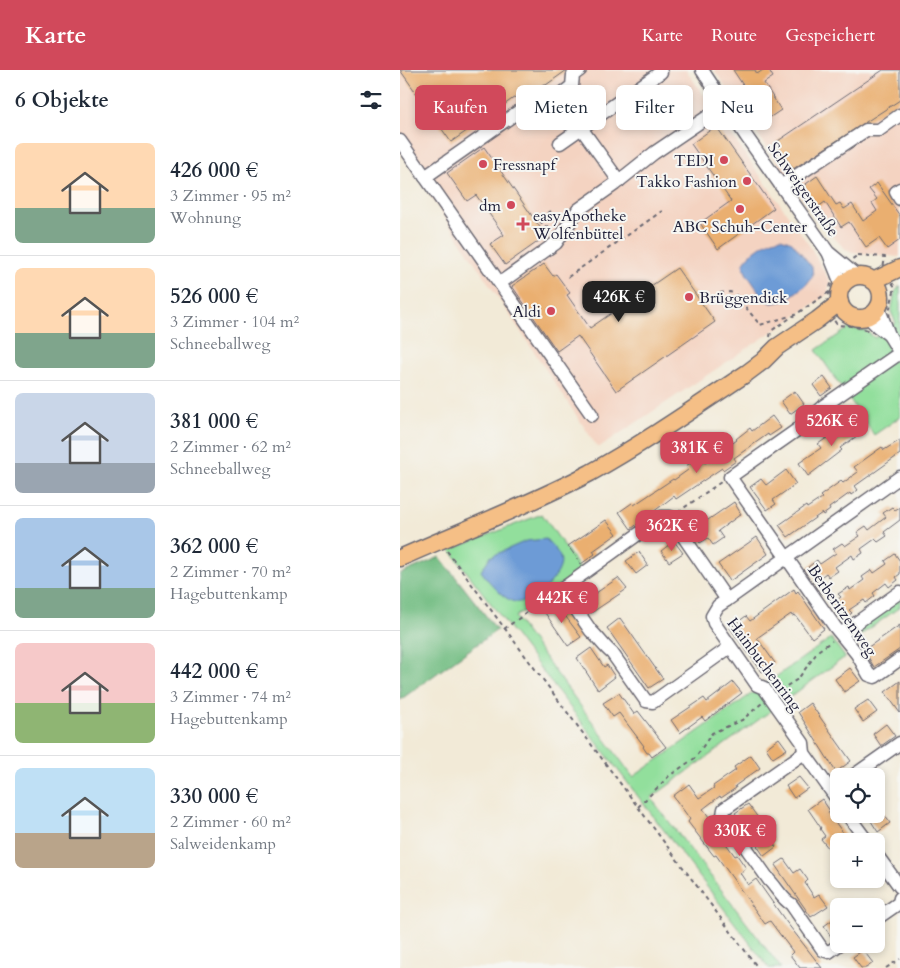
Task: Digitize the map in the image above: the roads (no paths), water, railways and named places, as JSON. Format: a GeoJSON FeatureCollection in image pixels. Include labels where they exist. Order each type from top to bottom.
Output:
{"type":"FeatureCollection","features":[{"type":"Feature","properties":{"kind":"main road"},"geometry":{"type":"LineString","coordinates":[[840,298],[858,317],[871,294],[900,268]]}},
{"type":"Feature","properties":{"kind":"main road"},"geometry":{"type":"LineString","coordinates":[[871,294],[900,276]]}},
{"type":"Feature","properties":{"kind":"main road"},"geometry":{"type":"LineString","coordinates":[[400,558],[529,502],[591,472],[718,392],[763,361],[777,347],[817,320],[840,298],[849,279],[871,294]]}},
{"type":"Feature","properties":{"kind":"street"},"geometry":{"type":"LineString","coordinates":[[425,177],[545,93],[559,96],[572,86],[573,75],[580,70]]}},
{"type":"Feature","properties":{"kind":"street","name":"Schweigerstraße"},"geometry":{"type":"LineString","coordinates":[[702,70],[712,85]]}},
{"type":"Feature","properties":{"kind":"street"},"geometry":{"type":"LineString","coordinates":[[606,110],[661,72]]}},
{"type":"Feature","properties":{"kind":"street"},"geometry":{"type":"LineString","coordinates":[[781,186],[866,130],[879,130],[900,115]]}},
{"type":"Feature","properties":{"kind":"street"},"geometry":{"type":"LineString","coordinates":[[500,283],[556,244],[578,210],[703,119]]}},
{"type":"Feature","properties":{"kind":"street"},"geometry":{"type":"LineString","coordinates":[[560,143],[578,130]]}},
{"type":"Feature","properties":{"kind":"street"},"geometry":{"type":"LineString","coordinates":[[582,130],[619,181]]}},
{"type":"Feature","properties":{"kind":"street","name":"Schweigerstraße"},"geometry":{"type":"LineString","coordinates":[[743,130],[828,252],[871,294],[889,335],[900,353]]}},
{"type":"Feature","properties":{"kind":"street"},"geometry":{"type":"LineString","coordinates":[[400,141],[592,415]]}},
{"type":"Feature","properties":{"kind":"street"},"geometry":{"type":"LineString","coordinates":[[900,190],[896,192],[900,199]]}},
{"type":"Feature","properties":{"kind":"street","name":"Schweigerstraße"},"geometry":{"type":"LineString","coordinates":[[828,252],[840,298]]}},
{"type":"Feature","properties":{"kind":"street","name":"Berberitzenweg"},"geometry":{"type":"LineString","coordinates":[[900,353],[822,407],[797,430],[730,477],[835,628],[857,654],[869,675],[875,677],[900,660]]}},
{"type":"Feature","properties":{"kind":"street","name":"Hainbuchenring"},"geometry":{"type":"LineString","coordinates":[[830,785],[804,752],[803,743],[764,688],[757,686],[730,648],[714,624],[712,616],[718,606],[900,477]]}},
{"type":"Feature","properties":{"kind":"street"},"geometry":{"type":"LineString","coordinates":[[727,600],[670,517],[662,517],[562,589],[591,631],[612,653],[646,701],[653,702],[730,648]]}},
{"type":"Feature","properties":{"kind":"street"},"geometry":{"type":"LineString","coordinates":[[842,634],[900,592]]}},
{"type":"Feature","properties":{"kind":"street"},"geometry":{"type":"LineString","coordinates":[[865,768],[900,744]]}},
{"type":"Feature","properties":{"kind":"street"},"geometry":{"type":"LineString","coordinates":[[804,752],[724,809],[723,815],[768,880],[777,888],[786,901],[791,904],[823,950],[830,951]]}},
{"type":"Feature","properties":{"kind":"street"},"geometry":{"type":"LineString","coordinates":[[885,866],[900,887]]}},
{"type":"Feature","properties":{"kind":"street"},"geometry":{"type":"LineString","coordinates":[[885,913],[899,903],[900,898]]}},
{"type":"Feature","properties":{"kind":"water"},"geometry":{"type":"Polygon","coordinates":[[[781,238],[792,242],[812,267],[813,276],[806,285],[784,301],[772,303],[764,299],[746,273],[743,264],[760,247],[770,241],[781,238]]]}},
{"type":"Feature","properties":{"kind":"water"},"geometry":{"type":"Polygon","coordinates":[[[546,539],[559,555],[561,564],[553,580],[538,594],[529,599],[522,602],[511,601],[496,590],[481,571],[490,557],[526,541],[546,539]]]}},
{"type":"Feature","properties":{"kind":"place","name":"TEDI"},"geometry":{"type":"Point","coordinates":[724,160]}},
{"type":"Feature","properties":{"kind":"place","name":"Fressnapf"},"geometry":{"type":"Point","coordinates":[483,164]}},
{"type":"Feature","properties":{"kind":"place","name":"Takko Fashion"},"geometry":{"type":"Point","coordinates":[747,181]}},
{"type":"Feature","properties":{"kind":"place","name":"dm"},"geometry":{"type":"Point","coordinates":[511,205]}},
{"type":"Feature","properties":{"kind":"place","name":"ABC Schuh-Center"},"geometry":{"type":"Point","coordinates":[740,209]}},
{"type":"Feature","properties":{"kind":"place","name":"easyApotheke Wolfenbüttel"},"geometry":{"type":"Point","coordinates":[523,224]}},
{"type":"Feature","properties":{"kind":"place","name":"Brüggendick"},"geometry":{"type":"Point","coordinates":[689,297]}},
{"type":"Feature","properties":{"kind":"place","name":"Aldi"},"geometry":{"type":"Point","coordinates":[551,311]}}]}
